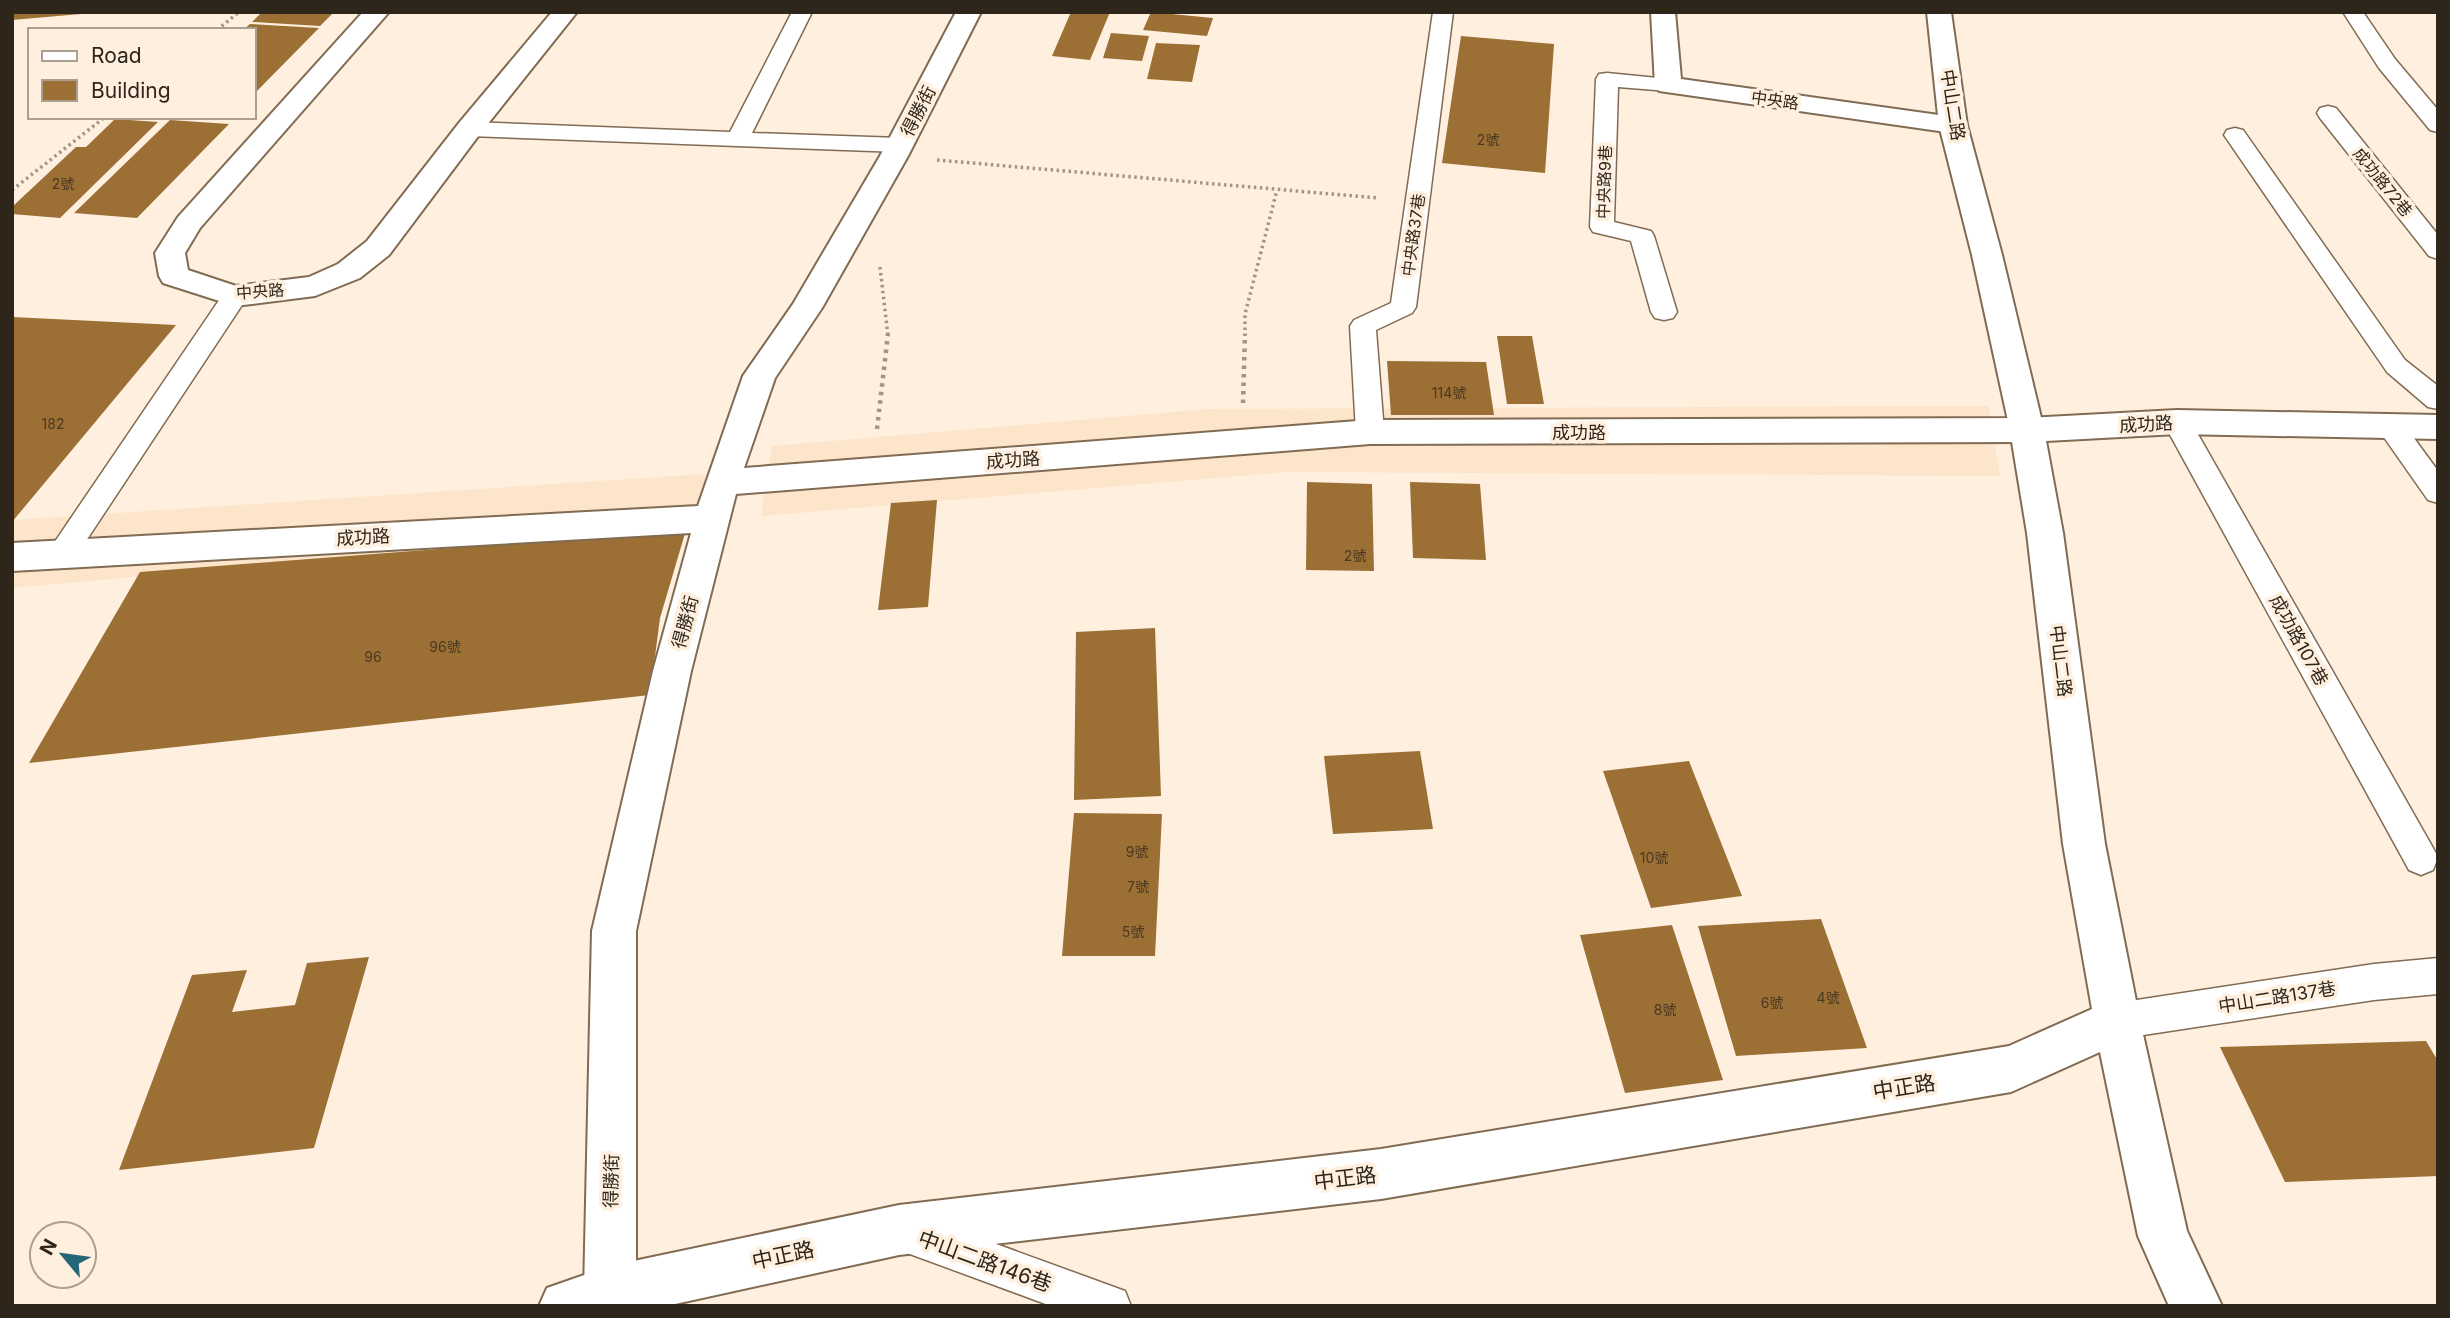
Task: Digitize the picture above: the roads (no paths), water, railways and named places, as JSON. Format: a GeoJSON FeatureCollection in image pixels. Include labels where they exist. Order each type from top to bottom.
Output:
{"type":"FeatureCollection","features":[{"type":"Feature","properties":{"kind":"street","name":"中央路"},"geometry":{"type":"LineString","coordinates":[[377,12],[188,223],[170,253],[174,276],[235,296],[315,286],[349,271],[378,248],[469,129],[565,12]]}},
{"type":"Feature","properties":{"kind":"street","name":"得勝街"},"geometry":{"type":"LineString","coordinates":[[588,1299],[614,931],[671,671],[718,500],[759,376],[806,308],[897,151],[969,12]]}},
{"type":"Feature","properties":{"kind":"street"},"geometry":{"type":"LineString","coordinates":[[1663,12],[1668,86]]}},
{"type":"Feature","properties":{"kind":"street","name":"中山二路"},"geometry":{"type":"LineString","coordinates":[[1939,12],[1953,125],[1987,255],[2027,430],[2045,533],[2084,844],[2117,1021],[2163,1236],[2196,1306]]}},
{"type":"Feature","properties":{"kind":"street","name":"中央路"},"geometry":{"type":"LineString","coordinates":[[1668,86],[1953,125]]}},
{"type":"Feature","properties":{"kind":"street","name":"成功路"},"geometry":{"type":"LineString","coordinates":[[12,557],[718,500],[872,471],[1370,432],[2027,430],[2177,422],[2438,427]]}},
{"type":"Feature","properties":{"kind":"street","name":"中正路"},"geometry":{"type":"LineString","coordinates":[[588,1299],[899,1230],[1381,1174],[2011,1069],[2117,1021]]}},
{"type":"Feature","properties":{"kind":"lane"},"geometry":{"type":"LineString","coordinates":[[738,139],[802,12]]}},
{"type":"Feature","properties":{"kind":"lane","name":"中央路37巷"},"geometry":{"type":"LineString","coordinates":[[1370,432],[1363,326],[1403,307],[1443,12]]}},
{"type":"Feature","properties":{"kind":"lane"},"geometry":{"type":"LineString","coordinates":[[2353,12],[2387,63],[2438,125]]}},
{"type":"Feature","properties":{"kind":"lane","name":"中央路9巷"},"geometry":{"type":"LineString","coordinates":[[1664,312],[1642,236],[1602,227],[1607,79],[1668,86]]}},
{"type":"Feature","properties":{"kind":"lane","name":"成功路72巷"},"geometry":{"type":"LineString","coordinates":[[2328,113],[2438,251]]}},
{"type":"Feature","properties":{"kind":"lane"},"geometry":{"type":"LineString","coordinates":[[469,129],[738,139],[897,151]]}},
{"type":"Feature","properties":{"kind":"lane"},"geometry":{"type":"LineString","coordinates":[[2235,135],[2396,366],[2438,400]]}},
{"type":"Feature","properties":{"kind":"lane"},"geometry":{"type":"LineString","coordinates":[[62,554],[235,296]]}},
{"type":"Feature","properties":{"kind":"lane","name":"成功路107巷"},"geometry":{"type":"LineString","coordinates":[[2177,422],[2421,859]]}},
{"type":"Feature","properties":{"kind":"lane"},"geometry":{"type":"LineString","coordinates":[[2390,426],[2438,493]]}},
{"type":"Feature","properties":{"kind":"lane","name":"中山二路137巷"},"geometry":{"type":"LineString","coordinates":[[2117,1021],[2374,982],[2438,976]]}},
{"type":"Feature","properties":{"kind":"lane","name":"中山二路146巷"},"geometry":{"type":"LineString","coordinates":[[899,1230],[1110,1306]]}}]}
